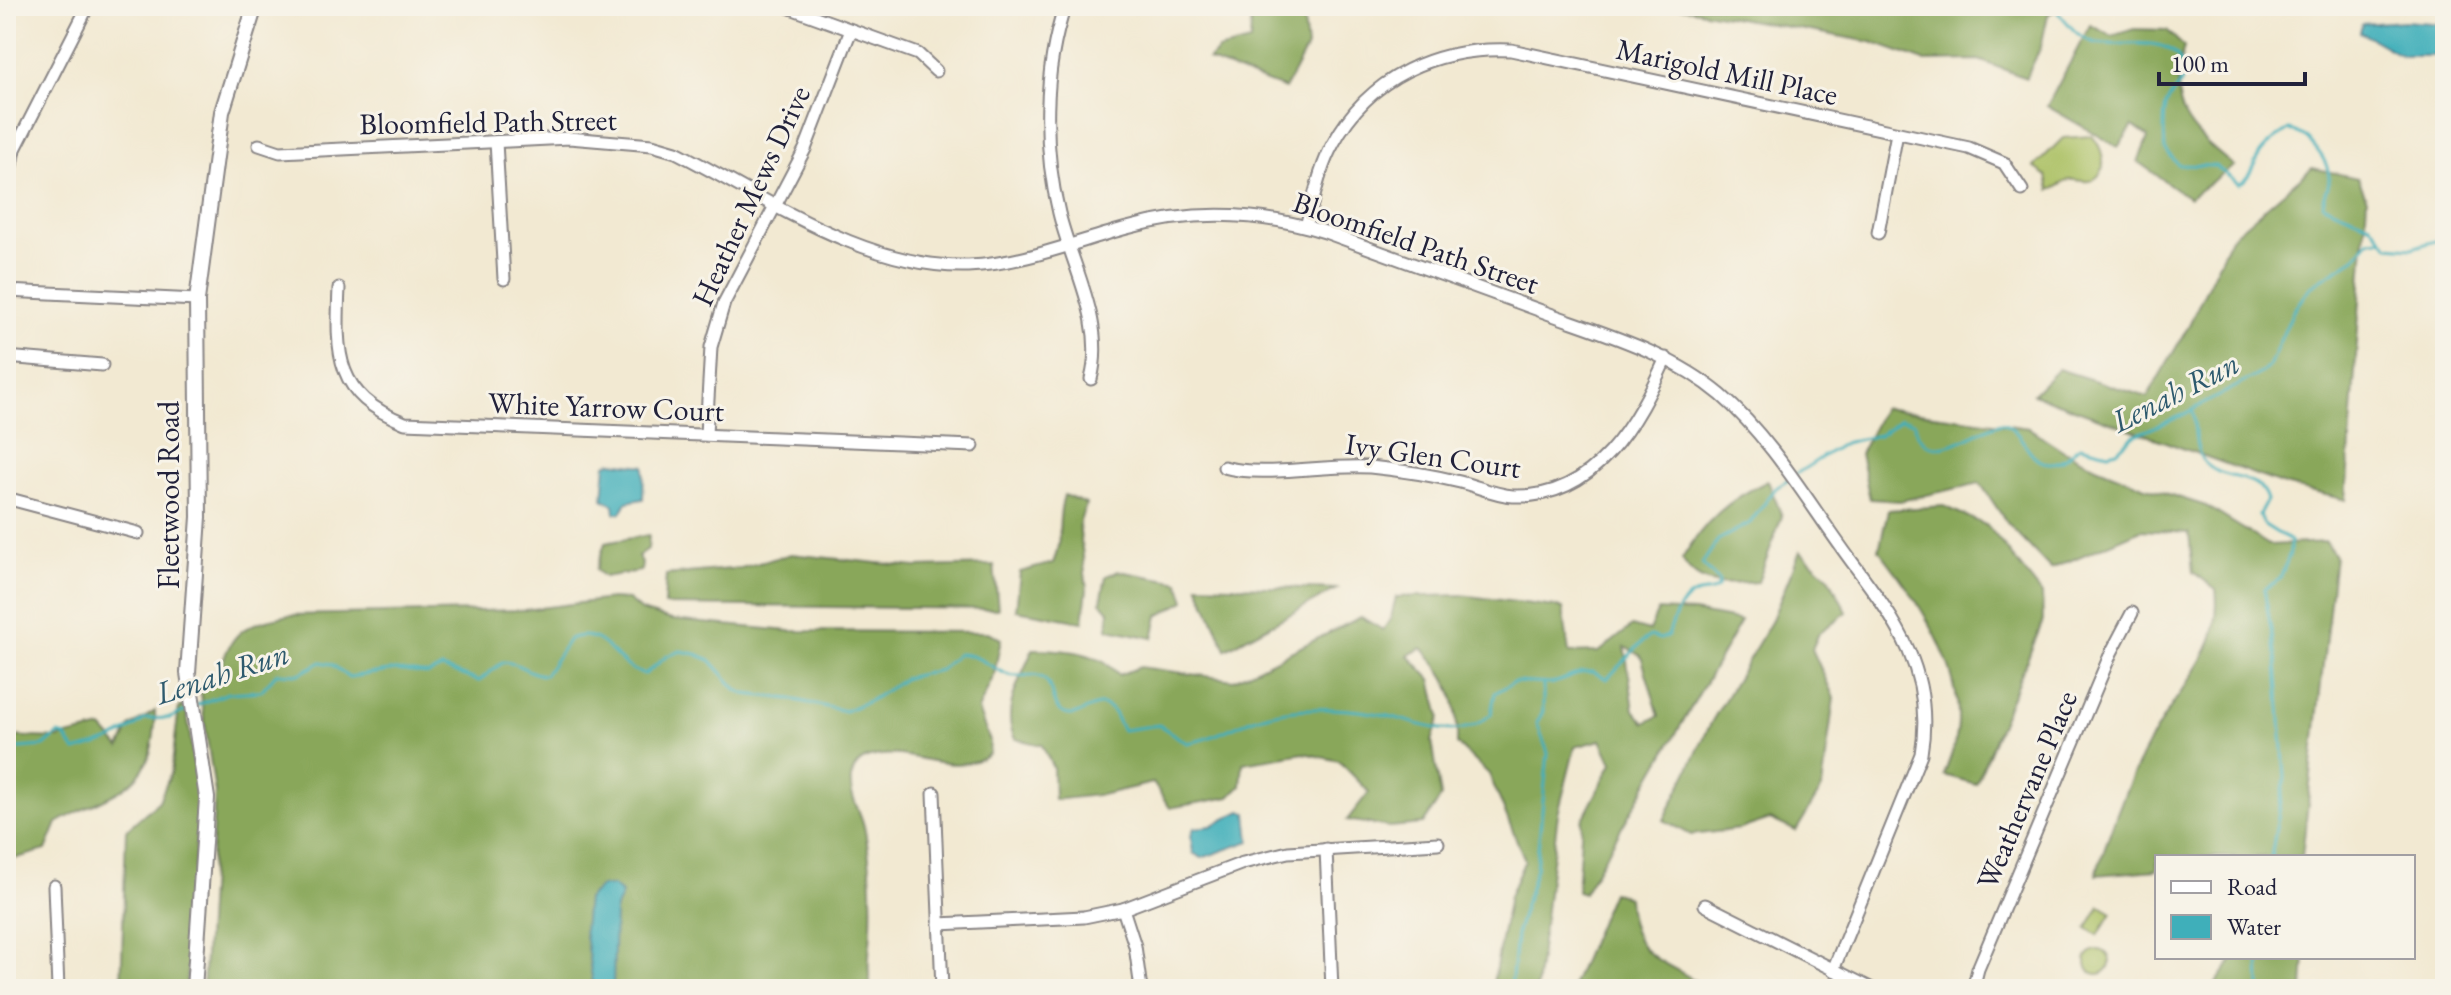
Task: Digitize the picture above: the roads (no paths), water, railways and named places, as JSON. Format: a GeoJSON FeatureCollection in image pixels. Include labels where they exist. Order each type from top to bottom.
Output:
{"type":"FeatureCollection","features":[{"type":"Feature","properties":{"kind":"main road","name":"Fleetwood Road"},"geometry":{"type":"LineString","coordinates":[[194,989],[207,798],[188,658],[199,517],[197,300],[222,112],[255,6]]}},
{"type":"Feature","properties":{"kind":"street"},"geometry":{"type":"LineString","coordinates":[[6,243],[11,148],[88,6]]}},
{"type":"Feature","properties":{"kind":"street"},"geometry":{"type":"LineString","coordinates":[[785,6],[918,54],[936,71]]}},
{"type":"Feature","properties":{"kind":"street"},"geometry":{"type":"LineString","coordinates":[[1065,6],[1048,99],[1050,156],[1059,212],[1095,338],[1096,362],[1091,379]]}},
{"type":"Feature","properties":{"kind":"street","name":"Heather Mews Drive"},"geometry":{"type":"LineString","coordinates":[[706,434],[711,347],[724,303],[805,149],[851,30]]}},
{"type":"Feature","properties":{"kind":"street","name":"Marigold Mill Place"},"geometry":{"type":"LineString","coordinates":[[1306,226],[1325,161],[1357,110],[1401,73],[1455,52],[1511,50],[1988,155],[2013,172],[2022,190]]}},
{"type":"Feature","properties":{"kind":"street"},"geometry":{"type":"LineString","coordinates":[[1878,233],[1897,133]]}},
{"type":"Feature","properties":{"kind":"street","name":"Bloomfield Path Street"},"geometry":{"type":"LineString","coordinates":[[259,145],[280,152],[569,138],[652,145],[676,152],[851,243],[916,261],[967,266],[996,263],[1130,227],[1196,215],[1242,215],[1306,226],[1666,358],[1724,398],[1777,460],[1904,636],[1920,684],[1924,740],[1914,779],[1833,970]]}},
{"type":"Feature","properties":{"kind":"street"},"geometry":{"type":"LineString","coordinates":[[496,142],[504,279]]}},
{"type":"Feature","properties":{"kind":"street","name":"White Yarrow Court"},"geometry":{"type":"LineString","coordinates":[[339,288],[337,333],[343,372],[362,399],[387,416],[424,425],[973,446]]}},
{"type":"Feature","properties":{"kind":"street"},"geometry":{"type":"LineString","coordinates":[[6,291],[197,300]]}},
{"type":"Feature","properties":{"kind":"street"},"geometry":{"type":"LineString","coordinates":[[6,357],[102,365]]}},
{"type":"Feature","properties":{"kind":"street","name":"Ivy Glen Court"},"geometry":{"type":"LineString","coordinates":[[1224,467],[1240,472],[1333,466],[1381,468],[1443,478],[1512,496],[1547,491],[1587,472],[1623,439],[1666,358]]}},
{"type":"Feature","properties":{"kind":"street"},"geometry":{"type":"LineString","coordinates":[[6,498],[138,533]]}},
{"type":"Feature","properties":{"kind":"street","name":"Weathervane Place"},"geometry":{"type":"LineString","coordinates":[[1973,989],[1978,969],[2111,653],[2132,613]]}},
{"type":"Feature","properties":{"kind":"street"},"geometry":{"type":"LineString","coordinates":[[934,793],[942,989]]}},
{"type":"Feature","properties":{"kind":"street"},"geometry":{"type":"LineString","coordinates":[[939,924],[1071,918],[1123,909],[1243,863],[1288,852],[1438,843]]}},
{"type":"Feature","properties":{"kind":"street"},"geometry":{"type":"LineString","coordinates":[[1326,849],[1332,989]]}},
{"type":"Feature","properties":{"kind":"street"},"geometry":{"type":"LineString","coordinates":[[54,886],[58,989]]}},
{"type":"Feature","properties":{"kind":"street"},"geometry":{"type":"LineString","coordinates":[[1705,905],[1872,989]]}},
{"type":"Feature","properties":{"kind":"street"},"geometry":{"type":"LineString","coordinates":[[1123,909],[1137,957],[1141,989]]}},
{"type":"Feature","properties":{"kind":"water"},"geometry":{"type":"Polygon","coordinates":[[[2404,21],[2445,24],[2445,56],[2402,56],[2360,32],[2362,24],[2404,21]]]}},
{"type":"Feature","properties":{"kind":"water"},"geometry":{"type":"Polygon","coordinates":[[[606,464],[644,466],[643,499],[627,502],[621,513],[615,513],[614,505],[603,499],[606,464]]]}},
{"type":"Feature","properties":{"kind":"water"},"geometry":{"type":"Polygon","coordinates":[[[1241,811],[1247,813],[1250,841],[1202,858],[1193,853],[1191,836],[1194,828],[1211,826],[1241,811]]]}},
{"type":"Feature","properties":{"kind":"water"},"geometry":{"type":"Polygon","coordinates":[[[601,886],[613,886],[622,894],[615,910],[613,989],[594,989],[584,930],[587,899],[601,886]]]}},
{"type":"Feature","properties":{"kind":"waterway"},"geometry":{"type":"LineString","coordinates":[[2052,6],[2075,31],[2093,42],[2160,46],[2171,50],[2179,60],[2183,78],[2168,101],[2164,128],[2165,149],[2178,165],[2215,166],[2239,184],[2265,148],[2289,130],[2310,142],[2326,164],[2329,179],[2323,205],[2370,224],[2389,246],[2412,248],[2445,238]]}},
{"type":"Feature","properties":{"kind":"waterway","name":"Lenah Run"},"geometry":{"type":"LineString","coordinates":[[1796,474],[1844,443],[1879,435],[1901,419],[1914,422],[1920,437],[1928,445],[1939,447],[1951,445],[2001,423],[2016,433],[2034,456],[2049,463],[2063,460],[2080,446],[2108,453],[2117,451],[2133,436],[2181,416],[2263,372],[2269,366],[2293,311],[2311,286],[2355,258],[2369,240],[2380,239]]}},
{"type":"Feature","properties":{"kind":"waterway"},"geometry":{"type":"LineString","coordinates":[[2192,409],[2202,459],[2214,470],[2257,485],[2267,500],[2259,515],[2263,524],[2290,541],[2290,553],[2280,579],[2264,589],[2277,664],[2285,778],[2271,855]]}},
{"type":"Feature","properties":{"kind":"waterway","name":"Lenah Run"},"geometry":{"type":"LineString","coordinates":[[197,705],[228,693],[261,691],[277,673],[299,674],[321,662],[331,664],[349,677],[396,670],[428,674],[442,668],[479,681],[503,662],[545,675],[569,639],[582,636],[602,642],[625,664],[645,674],[667,656],[681,651],[710,660],[737,690],[745,694],[791,699],[845,711],[871,700],[905,678],[940,670],[958,654],[979,659],[1009,675],[1042,678],[1049,685],[1056,707],[1063,713],[1076,714],[1102,705],[1114,713],[1123,730],[1159,725],[1187,743],[1263,716],[1304,709],[1361,711],[1434,728],[1463,729],[1491,714],[1495,693],[1514,682],[1551,684],[1583,672],[1593,672],[1607,679],[1650,636],[1660,639],[1668,636],[1678,610],[1687,599],[1718,587],[1719,581],[1702,564],[1718,540],[1750,523],[1776,488],[1790,479]]}},
{"type":"Feature","properties":{"kind":"waterway"},"geometry":{"type":"LineString","coordinates":[[1511,989],[1516,935],[1536,868],[1548,753],[1537,723],[1543,711],[1543,685]]}},
{"type":"Feature","properties":{"kind":"waterway","name":"Lenah Run"},"geometry":{"type":"LineString","coordinates":[[6,749],[44,746],[58,734],[65,736],[75,751],[112,739],[145,719],[170,718],[190,709]]}},
{"type":"Feature","properties":{"kind":"waterway"},"geometry":{"type":"LineString","coordinates":[[2259,959],[2260,989]]}}]}
